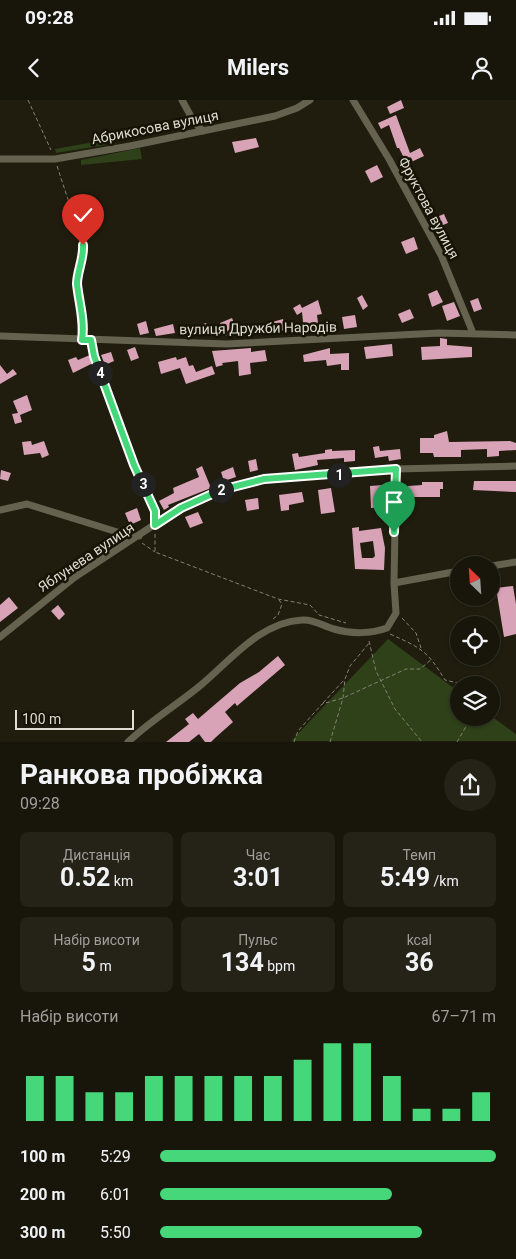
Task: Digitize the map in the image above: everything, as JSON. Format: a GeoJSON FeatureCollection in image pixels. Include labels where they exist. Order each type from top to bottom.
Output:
{"type":"FeatureCollection","features":[{"type":"Feature","properties":{"kind":"street"},"geometry":{"type":"LineString","coordinates":[[182,100],[194,122],[204,131]]}},
{"type":"Feature","properties":{"kind":"street","name":"Абрикосова вулиця"},"geometry":{"type":"LineString","coordinates":[[0,159],[55,159],[204,131],[275,116],[297,108],[310,100]]}},
{"type":"Feature","properties":{"kind":"street","name":"Фруктова вулиця"},"geometry":{"type":"LineString","coordinates":[[353,100],[389,159],[441,255],[473,333]]}},
{"type":"Feature","properties":{"kind":"street","name":"вулиця Дружби Народів"},"geometry":{"type":"LineString","coordinates":[[0,336],[227,344],[473,333],[516,335]]}},
{"type":"Feature","properties":{"kind":"street","name":"Яблунева вулиця"},"geometry":{"type":"LineString","coordinates":[[0,637],[75,577],[181,508],[221,490],[264,479],[396,469],[516,466]]}},
{"type":"Feature","properties":{"kind":"street"},"geometry":{"type":"LineString","coordinates":[[128,742],[144,726],[199,687],[265,632],[302,620],[310,620],[335,629],[360,633],[387,628],[396,613],[394,583],[396,469]]}},
{"type":"Feature","properties":{"kind":"street"},"geometry":{"type":"LineString","coordinates":[[0,510],[27,504],[137,538]]}},
{"type":"Feature","properties":{"kind":"street"},"geometry":{"type":"LineString","coordinates":[[500,565],[516,562]]}},
{"type":"Feature","properties":{"kind":"street"},"geometry":{"type":"LineString","coordinates":[[394,583],[450,573]]}},
{"type":"Feature","properties":{"kind":"path"},"geometry":{"type":"LineString","coordinates":[[28,100],[55,159],[83,245],[84,255],[77,284],[84,330],[82,340]]}},
{"type":"Feature","properties":{"kind":"path"},"geometry":{"type":"LineString","coordinates":[[91,340],[94,356],[134,465],[155,511],[155,552]]}},
{"type":"Feature","properties":{"kind":"path"},"geometry":{"type":"LineString","coordinates":[[137,538],[155,552],[278,599],[310,605],[319,614],[343,621],[349,625]]}},
{"type":"Feature","properties":{"kind":"path"},"geometry":{"type":"LineString","coordinates":[[265,632],[269,622],[278,615],[280,610],[282,604],[278,599]]}},
{"type":"Feature","properties":{"kind":"path"},"geometry":{"type":"LineString","coordinates":[[396,613],[416,633],[421,648]]}},
{"type":"Feature","properties":{"kind":"path"},"geometry":{"type":"LineString","coordinates":[[330,742],[343,698],[345,679],[350,666],[370,642],[373,634],[381,630],[421,648],[433,659],[445,680],[450,681]]}},
{"type":"Feature","properties":{"kind":"path"},"geometry":{"type":"LineString","coordinates":[[360,633],[370,642],[376,671],[395,709],[422,742]]}},
{"type":"Feature","properties":{"kind":"path"},"geometry":{"type":"LineString","coordinates":[[322,704],[343,698],[406,670],[420,669],[433,659]]}},
{"type":"Feature","properties":{"kind":"path"},"geometry":{"type":"LineString","coordinates":[[294,742],[298,731],[345,679]]}},
{"type":"Feature","properties":{"kind":"path"},"geometry":{"type":"LineString","coordinates":[[457,742],[466,726]]}},
{"type":"Feature","properties":{"kind":"green space"},"geometry":{"type":"Polygon","coordinates":[[[105,140],[106,145],[56,153],[55,149],[105,140]]]}},
{"type":"Feature","properties":{"kind":"green space"},"geometry":{"type":"Polygon","coordinates":[[[140,148],[142,159],[81,165],[81,160],[140,148]]]}},
{"type":"Feature","properties":{"kind":"green space"},"geometry":{"type":"Polygon","coordinates":[[[388,639],[450,685],[450,726],[500,726],[500,722],[516,734],[516,741],[291,741],[388,639]]]}},
{"type":"Feature","properties":{"kind":"building"},"geometry":{"type":"Polygon","coordinates":[[[401,100],[404,108],[390,114],[387,107],[401,100]]]}},
{"type":"Feature","properties":{"kind":"building"},"geometry":{"type":"Polygon","coordinates":[[[396,115],[410,153],[420,148],[424,156],[407,164],[399,148],[397,148],[389,125],[381,129],[378,123],[396,115]]]}},
{"type":"Feature","properties":{"kind":"building"},"geometry":{"type":"Polygon","coordinates":[[[256,138],[259,147],[235,153],[232,142],[256,138]]]}},
{"type":"Feature","properties":{"kind":"building"},"geometry":{"type":"Polygon","coordinates":[[[377,165],[383,177],[371,183],[365,171],[377,165]]]}},
{"type":"Feature","properties":{"kind":"building"},"geometry":{"type":"Polygon","coordinates":[[[444,214],[448,223],[438,227],[434,218],[444,214]]]}},
{"type":"Feature","properties":{"kind":"building"},"geometry":{"type":"Polygon","coordinates":[[[414,237],[418,249],[406,254],[401,242],[414,237]]]}},
{"type":"Feature","properties":{"kind":"building"},"geometry":{"type":"Polygon","coordinates":[[[437,290],[443,302],[432,307],[428,294],[437,290]]]}},
{"type":"Feature","properties":{"kind":"building"},"geometry":{"type":"Polygon","coordinates":[[[362,295],[368,306],[363,310],[357,298],[362,295]]]}},
{"type":"Feature","properties":{"kind":"building"},"geometry":{"type":"Polygon","coordinates":[[[478,298],[482,309],[474,312],[470,301],[478,298]]]}},
{"type":"Feature","properties":{"kind":"building"},"geometry":{"type":"Polygon","coordinates":[[[318,300],[322,314],[317,315],[319,331],[304,332],[302,312],[297,315],[293,308],[300,304],[302,308],[318,300]]]}},
{"type":"Feature","properties":{"kind":"building"},"geometry":{"type":"Polygon","coordinates":[[[454,302],[460,316],[447,321],[442,306],[454,302]]]}},
{"type":"Feature","properties":{"kind":"building"},"geometry":{"type":"Polygon","coordinates":[[[410,309],[414,318],[402,323],[398,314],[410,309]]]}},
{"type":"Feature","properties":{"kind":"building"},"geometry":{"type":"Polygon","coordinates":[[[355,315],[357,327],[344,329],[342,317],[355,315]]]}},
{"type":"Feature","properties":{"kind":"building"},"geometry":{"type":"Polygon","coordinates":[[[232,318],[237,331],[225,336],[220,323],[232,318]]]}},
{"type":"Feature","properties":{"kind":"building"},"geometry":{"type":"Polygon","coordinates":[[[283,319],[285,330],[272,333],[269,323],[283,319]]]}},
{"type":"Feature","properties":{"kind":"building"},"geometry":{"type":"Polygon","coordinates":[[[146,321],[149,333],[140,335],[137,324],[146,321]]]}},
{"type":"Feature","properties":{"kind":"building"},"geometry":{"type":"Polygon","coordinates":[[[206,323],[210,332],[199,336],[195,327],[206,323]]]}},
{"type":"Feature","properties":{"kind":"building"},"geometry":{"type":"Polygon","coordinates":[[[173,324],[175,333],[156,336],[154,329],[173,324]]]}},
{"type":"Feature","properties":{"kind":"building"},"geometry":{"type":"Polygon","coordinates":[[[440,338],[447,339],[447,345],[472,347],[472,357],[422,360],[421,347],[440,346],[440,338]]]}},
{"type":"Feature","properties":{"kind":"building"},"geometry":{"type":"Polygon","coordinates":[[[392,344],[393,356],[366,359],[364,347],[392,344]]]}},
{"type":"Feature","properties":{"kind":"building"},"geometry":{"type":"Polygon","coordinates":[[[135,347],[139,358],[131,361],[127,350],[135,347]]]}},
{"type":"Feature","properties":{"kind":"building"},"geometry":{"type":"Polygon","coordinates":[[[251,348],[251,352],[265,350],[267,361],[250,363],[251,374],[239,376],[238,361],[222,363],[223,365],[216,367],[212,351],[251,348]]]}},
{"type":"Feature","properties":{"kind":"building"},"geometry":{"type":"Polygon","coordinates":[[[330,348],[330,354],[349,353],[349,370],[341,370],[341,364],[327,366],[326,360],[304,362],[303,355],[330,348]]]}},
{"type":"Feature","properties":{"kind":"building"},"geometry":{"type":"Polygon","coordinates":[[[111,352],[114,361],[105,365],[101,355],[111,352]]]}},
{"type":"Feature","properties":{"kind":"building"},"geometry":{"type":"Polygon","coordinates":[[[90,355],[93,363],[73,373],[68,360],[76,357],[78,360],[90,355]]]}},
{"type":"Feature","properties":{"kind":"building"},"geometry":{"type":"Polygon","coordinates":[[[176,357],[177,360],[186,357],[189,366],[193,365],[196,372],[212,366],[215,374],[186,384],[180,368],[161,374],[158,362],[176,357]]]}},
{"type":"Feature","properties":{"kind":"building"},"geometry":{"type":"Polygon","coordinates":[[[0,365],[7,374],[13,369],[17,374],[0,384],[0,365]]]}},
{"type":"Feature","properties":{"kind":"building"},"geometry":{"type":"Polygon","coordinates":[[[27,395],[32,410],[20,415],[22,422],[15,424],[12,414],[18,413],[13,401],[27,395]]]}},
{"type":"Feature","properties":{"kind":"building"},"geometry":{"type":"Polygon","coordinates":[[[447,431],[449,442],[510,441],[516,443],[516,450],[499,451],[499,456],[487,457],[487,449],[461,450],[461,457],[434,457],[433,453],[420,453],[420,438],[434,438],[434,435],[447,431]]]}},
{"type":"Feature","properties":{"kind":"building"},"geometry":{"type":"Polygon","coordinates":[[[31,441],[32,445],[44,441],[49,455],[42,458],[40,453],[24,455],[22,442],[31,441]]]}},
{"type":"Feature","properties":{"kind":"building"},"geometry":{"type":"Polygon","coordinates":[[[379,446],[380,451],[400,449],[401,459],[389,461],[388,456],[375,458],[373,447],[379,446]]]}},
{"type":"Feature","properties":{"kind":"building"},"geometry":{"type":"Polygon","coordinates":[[[332,449],[332,451],[355,450],[355,461],[344,462],[344,458],[317,460],[318,465],[295,470],[292,454],[298,453],[299,457],[325,453],[325,450],[332,449]]]}},
{"type":"Feature","properties":{"kind":"building"},"geometry":{"type":"Polygon","coordinates":[[[256,459],[258,470],[250,472],[248,461],[256,459]]]}},
{"type":"Feature","properties":{"kind":"building"},"geometry":{"type":"Polygon","coordinates":[[[202,466],[211,488],[168,505],[169,507],[164,510],[159,501],[174,493],[173,488],[199,477],[196,469],[202,466]]]}},
{"type":"Feature","properties":{"kind":"building"},"geometry":{"type":"Polygon","coordinates":[[[233,467],[236,477],[224,481],[221,472],[233,467]]]}},
{"type":"Feature","properties":{"kind":"building"},"geometry":{"type":"Polygon","coordinates":[[[1,470],[11,473],[8,481],[0,479],[1,470]]]}},
{"type":"Feature","properties":{"kind":"building"},"geometry":{"type":"Polygon","coordinates":[[[474,481],[516,481],[516,492],[473,490],[474,481]]]}},
{"type":"Feature","properties":{"kind":"building"},"geometry":{"type":"Polygon","coordinates":[[[422,482],[443,482],[443,489],[440,489],[440,497],[408,497],[408,486],[422,485],[422,482]]]}},
{"type":"Feature","properties":{"kind":"building"},"geometry":{"type":"Polygon","coordinates":[[[383,485],[384,507],[371,508],[370,486],[383,485]]]}},
{"type":"Feature","properties":{"kind":"building"},"geometry":{"type":"Polygon","coordinates":[[[331,488],[335,512],[321,514],[318,490],[331,488]]]}},
{"type":"Feature","properties":{"kind":"building"},"geometry":{"type":"Polygon","coordinates":[[[302,492],[304,502],[289,505],[289,510],[281,511],[279,495],[302,492]]]}},
{"type":"Feature","properties":{"kind":"building"},"geometry":{"type":"Polygon","coordinates":[[[258,498],[259,509],[247,511],[245,500],[258,498]]]}},
{"type":"Feature","properties":{"kind":"building"},"geometry":{"type":"Polygon","coordinates":[[[137,508],[141,520],[130,525],[125,513],[137,508]]]}},
{"type":"Feature","properties":{"kind":"building"},"geometry":{"type":"Polygon","coordinates":[[[198,512],[203,523],[190,528],[185,517],[198,512]]]}},
{"type":"Feature","properties":{"kind":"building"},"geometry":{"type":"Polygon","coordinates":[[[359,527],[359,531],[381,528],[385,548],[384,570],[355,569],[352,528],[359,527]],[[373,541],[360,543],[362,558],[373,558],[375,556],[373,541]]]}},
{"type":"Feature","properties":{"kind":"building"},"geometry":{"type":"Polygon","coordinates":[[[513,586],[516,604],[516,634],[504,637],[499,606],[500,588],[513,586]]]}},
{"type":"Feature","properties":{"kind":"building"},"geometry":{"type":"Polygon","coordinates":[[[9,597],[18,608],[0,622],[0,605],[9,597]]]}},
{"type":"Feature","properties":{"kind":"building"},"geometry":{"type":"Polygon","coordinates":[[[58,605],[65,614],[59,620],[51,611],[58,605]]]}},
{"type":"Feature","properties":{"kind":"building"},"geometry":{"type":"Polygon","coordinates":[[[278,656],[285,665],[237,706],[235,703],[225,712],[233,722],[211,742],[205,742],[199,734],[189,742],[166,742],[189,724],[185,719],[193,713],[198,719],[240,683],[259,672],[278,656]]]}},
{"type":"Feature","properties":{"kind":"route"},"geometry":{"type":"LineString","coordinates":[[83,245],[84,255],[77,284],[84,330],[82,340],[91,340],[94,356],[134,465],[155,511],[155,525],[181,508],[221,490],[264,479],[396,469],[394,532]]}}]}
